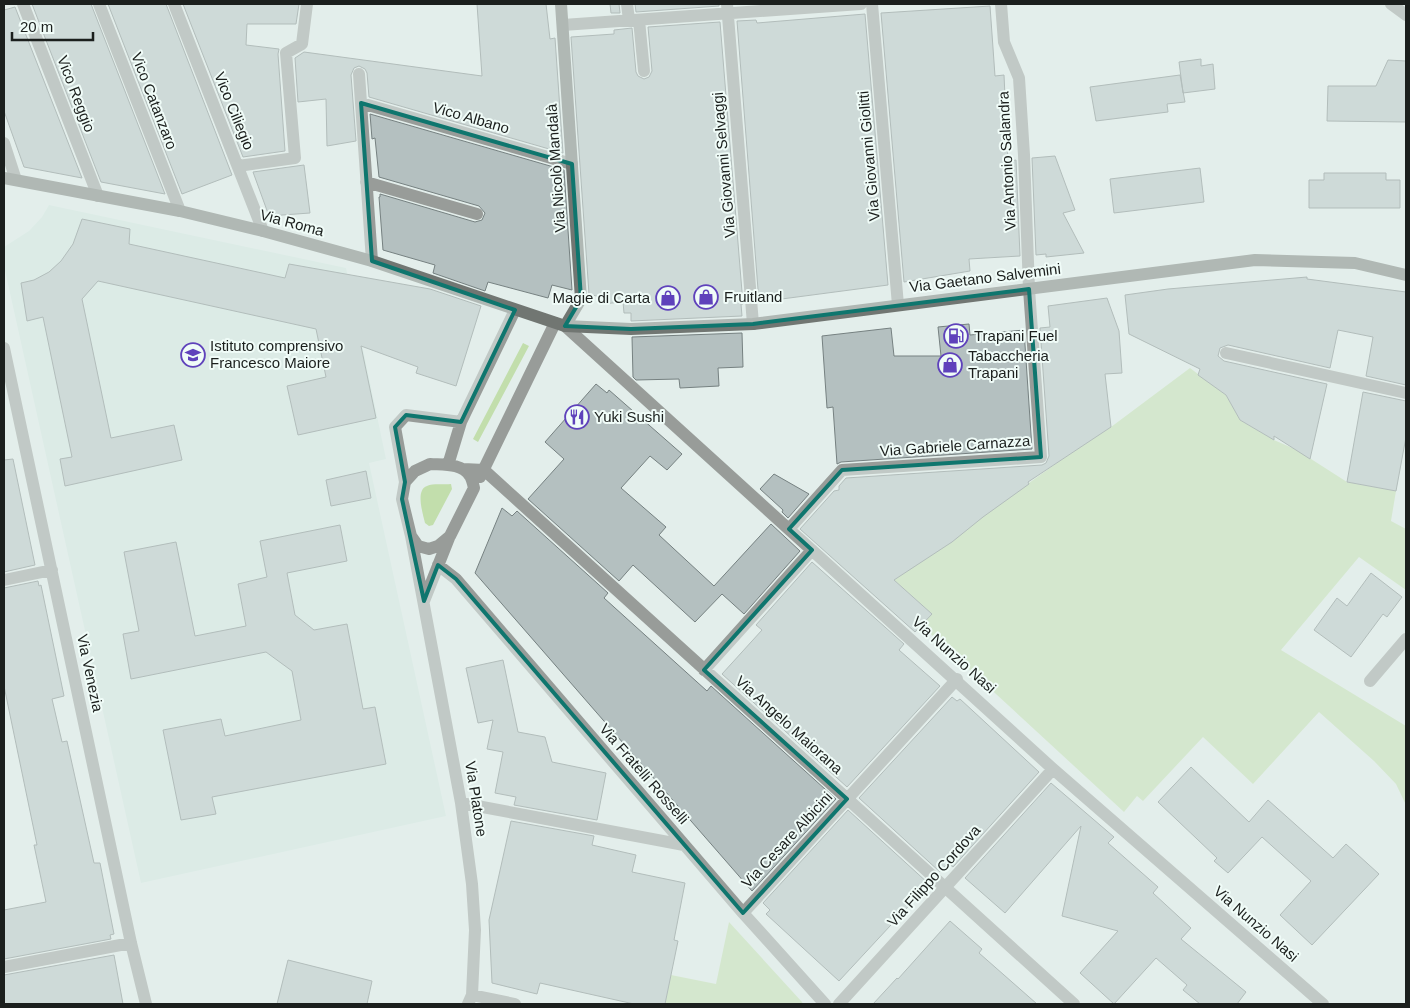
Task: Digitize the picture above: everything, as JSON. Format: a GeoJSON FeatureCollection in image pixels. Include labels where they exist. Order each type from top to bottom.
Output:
{"type":"FeatureCollection","features":[{"type":"Feature","properties":{"kind":"main road","name":"Via Nicolò Mandalà"},"geometry":{"type":"LineString","coordinates":[[560,325],[581,298],[561,4]]}},
{"type":"Feature","properties":{"kind":"main road","name":"Via Roma"},"geometry":{"type":"LineString","coordinates":[[10,179],[180,210],[263,231],[372,261],[560,325]]}},
{"type":"Feature","properties":{"kind":"main road","name":"Via Gaetano Salvemini"},"geometry":{"type":"LineString","coordinates":[[560,325],[631,329],[753,324],[1255,260],[1355,263],[1406,275]]}},
{"type":"Feature","properties":{"kind":"street","name":"Vico Reggio"},"geometry":{"type":"LineString","coordinates":[[23,4],[98,196]]}},
{"type":"Feature","properties":{"kind":"street","name":"Vico Catanzaro"},"geometry":{"type":"LineString","coordinates":[[99,4],[180,210]]}},
{"type":"Feature","properties":{"kind":"street","name":"Vico Ciliegio"},"geometry":{"type":"LineString","coordinates":[[174,4],[263,231]]}},
{"type":"Feature","properties":{"kind":"street"},"geometry":{"type":"LineString","coordinates":[[238,166],[294,158],[286,53],[302,44],[307,4]]}},
{"type":"Feature","properties":{"kind":"street"},"geometry":{"type":"LineString","coordinates":[[628,4],[634,20],[644,71]]}},
{"type":"Feature","properties":{"kind":"street"},"geometry":{"type":"LineString","coordinates":[[563,25],[634,20],[727,8],[861,4]]}},
{"type":"Feature","properties":{"kind":"street","name":"Via Giovanni Giolitti"},"geometry":{"type":"LineString","coordinates":[[872,4],[898,305]]}},
{"type":"Feature","properties":{"kind":"street","name":"Via Antonio Salandra"},"geometry":{"type":"LineString","coordinates":[[1001,4],[1004,42],[1019,78],[1029,289]]}},
{"type":"Feature","properties":{"kind":"street"},"geometry":{"type":"LineString","coordinates":[[1391,4],[1406,15]]}},
{"type":"Feature","properties":{"kind":"street","name":"Via Giovanni Selvaggi"},"geometry":{"type":"LineString","coordinates":[[727,8],[753,324]]}},
{"type":"Feature","properties":{"kind":"street"},"geometry":{"type":"LineString","coordinates":[[359,74],[372,261]]}},
{"type":"Feature","properties":{"kind":"street","name":"Vico Albano"},"geometry":{"type":"LineString","coordinates":[[361,103],[572,164]]}},
{"type":"Feature","properties":{"kind":"street"},"geometry":{"type":"LineString","coordinates":[[4,143],[10,179]]}},
{"type":"Feature","properties":{"kind":"street"},"geometry":{"type":"LineString","coordinates":[[366,182],[477,214]]}},
{"type":"Feature","properties":{"kind":"street","name":"Via Gabriele Carnazza"},"geometry":{"type":"LineString","coordinates":[[789,529],[842,470],[1041,457],[1029,289]]}},
{"type":"Feature","properties":{"kind":"street"},"geometry":{"type":"LineString","coordinates":[[448,465],[461,422],[514,310]]}},
{"type":"Feature","properties":{"kind":"street"},"geometry":{"type":"LineString","coordinates":[[424,601],[450,536],[560,325]]}},
{"type":"Feature","properties":{"kind":"street","name":"Via Nunzio Nasi"},"geometry":{"type":"LineString","coordinates":[[560,325],[1053,768],[1323,1004]]}},
{"type":"Feature","properties":{"kind":"street","name":"Via Venezia"},"geometry":{"type":"LineString","coordinates":[[4,348],[8,392],[52,570],[131,942],[146,1004]]}},
{"type":"Feature","properties":{"kind":"street"},"geometry":{"type":"LineString","coordinates":[[1226,353],[1406,393]]}},
{"type":"Feature","properties":{"kind":"street"},"geometry":{"type":"LineString","coordinates":[[450,536],[438,546],[429,549],[418,546],[411,536],[402,500],[405,482],[395,427],[406,415],[461,422]]}},
{"type":"Feature","properties":{"kind":"street"},"geometry":{"type":"LineString","coordinates":[[405,482],[414,471],[430,464],[484,470]]}},
{"type":"Feature","properties":{"kind":"street"},"geometry":{"type":"LineString","coordinates":[[463,469],[470,476],[474,488]]}},
{"type":"Feature","properties":{"kind":"street","name":"Via Angelo Maiorana"},"geometry":{"type":"LineString","coordinates":[[484,470],[1074,1004]]}},
{"type":"Feature","properties":{"kind":"street","name":"Via Platone"},"geometry":{"type":"LineString","coordinates":[[411,536],[461,803],[472,884],[475,930],[470,1000]]}},
{"type":"Feature","properties":{"kind":"street"},"geometry":{"type":"LineString","coordinates":[[704,670],[812,550]]}},
{"type":"Feature","properties":{"kind":"street","name":"Via Fratelli Rosselli"},"geometry":{"type":"LineString","coordinates":[[438,565],[456,579],[684,845],[825,1004]]}},
{"type":"Feature","properties":{"kind":"street"},"geometry":{"type":"LineString","coordinates":[[4,580],[52,570]]}},
{"type":"Feature","properties":{"kind":"street"},"geometry":{"type":"LineString","coordinates":[[1370,681],[1406,638]]}},
{"type":"Feature","properties":{"kind":"street","name":"Via Cesare Albicini"},"geometry":{"type":"LineString","coordinates":[[743,912],[956,679]]}},
{"type":"Feature","properties":{"kind":"street","name":"Via Filippo Cordova"},"geometry":{"type":"LineString","coordinates":[[839,1004],[1053,768]]}},
{"type":"Feature","properties":{"kind":"street"},"geometry":{"type":"LineString","coordinates":[[461,803],[684,845]]}},
{"type":"Feature","properties":{"kind":"street"},"geometry":{"type":"LineString","coordinates":[[4,966],[131,942]]}},
{"type":"Feature","properties":{"kind":"street"},"geometry":{"type":"LineString","coordinates":[[470,1000],[515,1004]]}},
{"type":"Feature","properties":{"kind":"highlighted area"},"geometry":{"type":"Polygon","coordinates":[[[361,103],[572,164],[581,299],[565,326],[631,329],[753,324],[1029,289],[1041,457],[842,470],[789,529],[812,550],[704,670],[847,799],[743,913],[456,579],[438,565],[424,601],[402,499],[405,482],[395,427],[406,415],[461,422],[515,310],[372,261],[361,103]]]}},
{"type":"Feature","properties":{"kind":"shaded area"},"geometry":{"type":"Polygon","coordinates":[[[49,205],[346,268],[386,459],[369,463],[446,816],[141,883],[4,266],[4,247],[29,231],[42,217],[49,205]]]}},
{"type":"Feature","properties":{"kind":"green space"},"geometry":{"type":"Polygon","coordinates":[[[523,343],[529,346],[478,442],[473,439],[523,343]]]}},
{"type":"Feature","properties":{"kind":"green space"},"geometry":{"type":"Polygon","coordinates":[[[1190,368],[1226,395],[1240,420],[1274,440],[1297,450],[1347,482],[1396,491],[1391,521],[1406,529],[1406,590],[1359,557],[1281,650],[1406,726],[1406,805],[1396,784],[1374,761],[1319,712],[1253,784],[1203,737],[1143,801],[1137,796],[1124,812],[921,625],[932,614],[894,580],[1061,460],[1111,427],[1190,368]]]}},
{"type":"Feature","properties":{"kind":"green space"},"geometry":{"type":"Polygon","coordinates":[[[435,484],[451,484],[452,489],[433,525],[429,526],[425,523],[421,503],[423,488],[435,484]]]}},
{"type":"Feature","properties":{"kind":"green space"},"geometry":{"type":"Polygon","coordinates":[[[729,922],[803,1004],[665,1004],[671,975],[716,984],[729,922]]]}},
{"type":"Feature","properties":{"kind":"building"},"geometry":{"type":"Polygon","coordinates":[[[32,4],[91,4],[165,194],[101,182],[32,4]]]}},
{"type":"Feature","properties":{"kind":"building"},"geometry":{"type":"Polygon","coordinates":[[[108,4],[166,4],[232,175],[182,194],[108,4]]]}},
{"type":"Feature","properties":{"kind":"building"},"geometry":{"type":"Polygon","coordinates":[[[183,4],[299,4],[296,24],[247,24],[246,45],[279,49],[285,151],[243,157],[183,4]]]}},
{"type":"Feature","properties":{"kind":"building"},"geometry":{"type":"Polygon","coordinates":[[[477,4],[546,4],[550,39],[555,38],[563,153],[369,97],[367,73],[365,69],[359,66],[354,68],[351,75],[356,141],[327,146],[326,99],[298,102],[295,58],[304,52],[482,76],[477,4]]]}},
{"type":"Feature","properties":{"kind":"building"},"geometry":{"type":"Polygon","coordinates":[[[610,4],[619,4],[620,13],[611,13],[610,4]]]}},
{"type":"Feature","properties":{"kind":"building"},"geometry":{"type":"Polygon","coordinates":[[[635,4],[719,4],[719,6],[636,12],[635,4]]]}},
{"type":"Feature","properties":{"kind":"building"},"geometry":{"type":"Polygon","coordinates":[[[990,6],[995,76],[1004,75],[1008,161],[1016,160],[1020,256],[969,259],[970,271],[904,282],[881,13],[990,6]]]}},
{"type":"Feature","properties":{"kind":"building"},"geometry":{"type":"Polygon","coordinates":[[[15,7],[82,178],[24,167],[4,111],[4,10],[15,7]]]}},
{"type":"Feature","properties":{"kind":"building"},"geometry":{"type":"Polygon","coordinates":[[[865,14],[888,285],[759,302],[737,21],[756,20],[757,23],[865,14]]]}},
{"type":"Feature","properties":{"kind":"building"},"geometry":{"type":"Polygon","coordinates":[[[720,22],[743,304],[741,304],[742,316],[631,321],[631,313],[624,313],[623,302],[601,304],[600,297],[589,294],[571,37],[614,34],[614,30],[632,28],[636,72],[638,76],[644,79],[649,77],[652,71],[648,27],[720,22]]]}},
{"type":"Feature","properties":{"kind":"building"},"geometry":{"type":"Polygon","coordinates":[[[1201,59],[1201,66],[1213,64],[1215,89],[1183,93],[1179,62],[1201,59]]]}},
{"type":"Feature","properties":{"kind":"building"},"geometry":{"type":"Polygon","coordinates":[[[1388,60],[1406,61],[1406,122],[1327,121],[1328,86],[1376,86],[1388,60]]]}},
{"type":"Feature","properties":{"kind":"building"},"geometry":{"type":"Polygon","coordinates":[[[1180,75],[1185,102],[1167,104],[1168,112],[1096,121],[1090,87],[1180,75]]]}},
{"type":"Feature","properties":{"kind":"building"},"geometry":{"type":"Polygon","coordinates":[[[370,114],[564,170],[572,290],[552,285],[548,298],[488,282],[485,291],[433,273],[435,265],[383,250],[380,194],[475,222],[482,220],[485,213],[479,206],[379,177],[375,138],[372,139],[370,114]]]}},
{"type":"Feature","properties":{"kind":"building"},"geometry":{"type":"Polygon","coordinates":[[[1055,156],[1075,210],[1063,213],[1084,253],[1046,257],[1046,254],[1036,255],[1032,158],[1055,156]]]}},
{"type":"Feature","properties":{"kind":"building"},"geometry":{"type":"Polygon","coordinates":[[[304,165],[310,213],[269,216],[253,172],[304,165]]]}},
{"type":"Feature","properties":{"kind":"building"},"geometry":{"type":"Polygon","coordinates":[[[1200,168],[1204,202],[1114,213],[1110,179],[1200,168]]]}},
{"type":"Feature","properties":{"kind":"building"},"geometry":{"type":"Polygon","coordinates":[[[1324,173],[1386,173],[1386,180],[1400,180],[1400,208],[1309,208],[1309,180],[1324,180],[1324,173]]]}},
{"type":"Feature","properties":{"kind":"building"},"geometry":{"type":"Polygon","coordinates":[[[82,219],[130,229],[129,244],[285,278],[289,264],[430,289],[481,306],[456,386],[416,373],[418,367],[361,346],[376,418],[298,435],[287,386],[326,377],[316,329],[98,281],[82,299],[111,438],[174,425],[182,460],[65,486],[60,459],[72,457],[43,317],[27,321],[21,283],[34,280],[49,272],[61,261],[73,244],[82,219]]]}},
{"type":"Feature","properties":{"kind":"building"},"geometry":{"type":"Polygon","coordinates":[[[1307,277],[1307,279],[1406,292],[1406,385],[1366,376],[1373,337],[1338,330],[1330,368],[1228,345],[1220,348],[1218,356],[1224,361],[1327,384],[1310,459],[1274,436],[1274,440],[1240,420],[1226,395],[1198,375],[1200,369],[1129,334],[1125,295],[1168,289],[1307,277]]]}},
{"type":"Feature","properties":{"kind":"building"},"geometry":{"type":"Polygon","coordinates":[[[1107,298],[1119,331],[1122,373],[1105,374],[1111,427],[1028,482],[1029,484],[952,542],[894,580],[932,614],[915,632],[800,529],[834,491],[839,490],[839,486],[846,478],[1042,465],[1046,463],[1049,456],[1040,328],[1050,327],[1048,306],[1107,298]]]}},
{"type":"Feature","properties":{"kind":"building"},"geometry":{"type":"Polygon","coordinates":[[[969,324],[970,335],[1024,330],[1032,449],[841,462],[837,464],[833,407],[827,408],[822,336],[891,328],[894,356],[941,356],[938,327],[969,324]]]}},
{"type":"Feature","properties":{"kind":"building"},"geometry":{"type":"Polygon","coordinates":[[[742,333],[743,367],[718,368],[719,386],[680,388],[679,379],[636,380],[633,377],[632,337],[742,333]]]}},
{"type":"Feature","properties":{"kind":"building"},"geometry":{"type":"Polygon","coordinates":[[[596,384],[607,393],[609,390],[682,454],[667,470],[650,456],[621,488],[666,527],[659,535],[714,586],[771,524],[800,551],[744,614],[722,594],[695,622],[633,565],[619,581],[528,499],[564,459],[545,442],[596,384]]]}},
{"type":"Feature","properties":{"kind":"building"},"geometry":{"type":"Polygon","coordinates":[[[1363,392],[1406,401],[1406,437],[1396,491],[1347,482],[1363,392]]]}},
{"type":"Feature","properties":{"kind":"building"},"geometry":{"type":"Polygon","coordinates":[[[13,459],[35,565],[4,572],[4,460],[13,459]]]}},
{"type":"Feature","properties":{"kind":"building"},"geometry":{"type":"Polygon","coordinates":[[[366,471],[371,498],[331,506],[326,480],[366,471]]]}},
{"type":"Feature","properties":{"kind":"building"},"geometry":{"type":"Polygon","coordinates":[[[774,474],[809,494],[788,518],[782,512],[783,510],[760,489],[774,474]]]}},
{"type":"Feature","properties":{"kind":"building"},"geometry":{"type":"Polygon","coordinates":[[[502,508],[512,516],[517,511],[608,593],[604,598],[707,691],[711,686],[836,799],[752,891],[475,573],[502,508]]]}},
{"type":"Feature","properties":{"kind":"building"},"geometry":{"type":"Polygon","coordinates":[[[340,525],[347,561],[287,573],[295,615],[314,630],[347,624],[363,709],[375,707],[386,764],[212,797],[216,814],[181,820],[163,730],[221,719],[225,736],[301,720],[292,671],[266,652],[131,679],[123,634],[139,631],[124,552],[176,542],[195,636],[246,626],[238,584],[267,577],[260,541],[340,525]]]}},
{"type":"Feature","properties":{"kind":"building"},"geometry":{"type":"Polygon","coordinates":[[[812,562],[904,644],[899,650],[940,686],[847,787],[722,674],[762,630],[756,625],[812,562]]]}},
{"type":"Feature","properties":{"kind":"building"},"geometry":{"type":"Polygon","coordinates":[[[1371,573],[1402,597],[1387,617],[1383,614],[1351,657],[1314,630],[1337,598],[1347,606],[1371,573]]]}},
{"type":"Feature","properties":{"kind":"building"},"geometry":{"type":"Polygon","coordinates":[[[38,581],[39,586],[41,585],[64,696],[52,699],[62,742],[67,741],[94,863],[100,863],[114,934],[110,935],[111,939],[4,959],[4,910],[46,902],[34,845],[37,845],[4,686],[4,588],[38,581]]]}},
{"type":"Feature","properties":{"kind":"building"},"geometry":{"type":"Polygon","coordinates":[[[503,660],[518,732],[545,737],[552,762],[606,773],[597,820],[514,805],[516,797],[495,793],[503,752],[487,749],[493,720],[478,723],[466,668],[503,660]]]}},
{"type":"Feature","properties":{"kind":"building"},"geometry":{"type":"Polygon","coordinates":[[[952,697],[957,701],[960,699],[1039,772],[953,867],[948,863],[940,872],[859,798],[952,697]]]}},
{"type":"Feature","properties":{"kind":"building"},"geometry":{"type":"Polygon","coordinates":[[[1191,767],[1249,822],[1268,800],[1333,858],[1346,844],[1379,874],[1312,945],[1280,915],[1311,881],[1262,837],[1228,873],[1214,861],[1217,858],[1158,802],[1191,767]]]}},
{"type":"Feature","properties":{"kind":"building"},"geometry":{"type":"Polygon","coordinates":[[[1051,783],[1114,837],[1108,843],[1158,887],[1153,893],[1191,928],[1181,939],[1246,992],[1237,1004],[1200,1004],[1183,990],[1187,985],[1156,958],[1114,1004],[1080,973],[1118,931],[1062,916],[1081,826],[1005,913],[965,878],[1051,783]]]}},
{"type":"Feature","properties":{"kind":"building"},"geometry":{"type":"Polygon","coordinates":[[[848,810],[929,884],[839,981],[766,914],[770,910],[763,903],[848,810]]]}},
{"type":"Feature","properties":{"kind":"building"},"geometry":{"type":"Polygon","coordinates":[[[511,821],[594,836],[592,845],[636,855],[632,872],[685,883],[674,940],[678,941],[665,1004],[634,1004],[540,983],[537,994],[492,983],[489,920],[511,821]]]}},
{"type":"Feature","properties":{"kind":"building"},"geometry":{"type":"Polygon","coordinates":[[[950,921],[982,949],[979,953],[1037,1004],[873,1004],[950,921]]]}},
{"type":"Feature","properties":{"kind":"building"},"geometry":{"type":"Polygon","coordinates":[[[114,955],[123,1004],[4,1004],[4,975],[114,955]]]}},
{"type":"Feature","properties":{"kind":"building"},"geometry":{"type":"Polygon","coordinates":[[[288,960],[372,981],[367,1004],[277,1004],[288,960]]]}},
{"type":"Feature","properties":{"kind":"place","name":"Fruitland"},"geometry":{"type":"Point","coordinates":[706,297]}},
{"type":"Feature","properties":{"kind":"place","name":"Magie di Carta"},"geometry":{"type":"Point","coordinates":[668,298]}},
{"type":"Feature","properties":{"kind":"place","name":"Trapani Fuel"},"geometry":{"type":"Point","coordinates":[956,336]}},
{"type":"Feature","properties":{"kind":"place","name":"Istituto comprensivo Francesco Maiore"},"geometry":{"type":"Point","coordinates":[193,355]}},
{"type":"Feature","properties":{"kind":"place","name":"Tabaccheria Trapani"},"geometry":{"type":"Point","coordinates":[950,365]}},
{"type":"Feature","properties":{"kind":"place","name":"Yuki Sushi"},"geometry":{"type":"Point","coordinates":[577,417]}}]}
